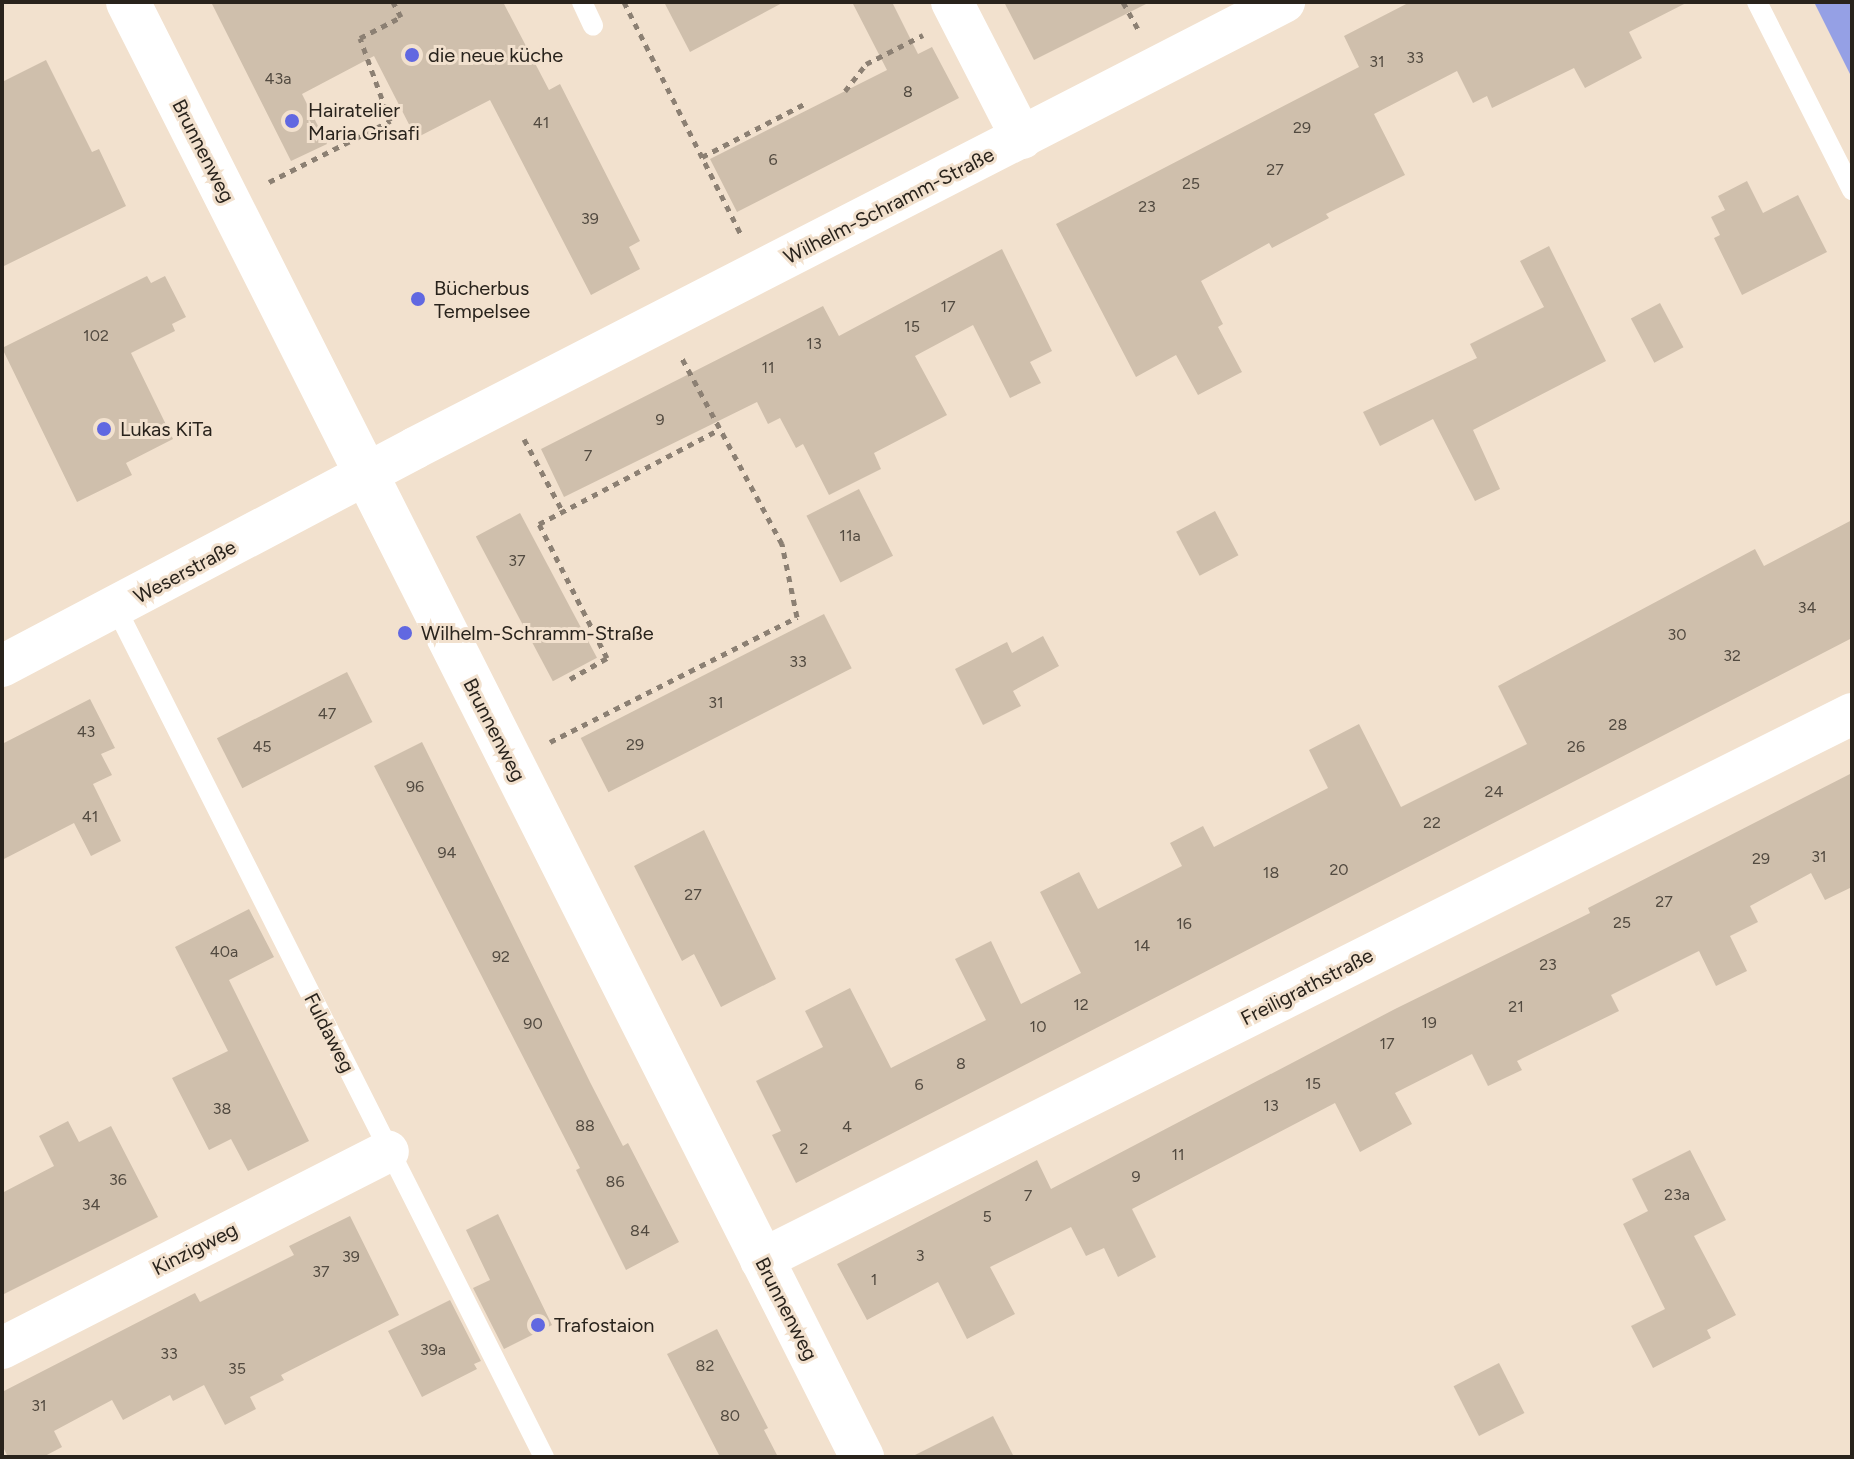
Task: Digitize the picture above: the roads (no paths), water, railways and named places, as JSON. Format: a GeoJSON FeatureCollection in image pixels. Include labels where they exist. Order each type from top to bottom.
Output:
{"type":"FeatureCollection","features":[{"type":"Feature","properties":{"kind":"street","name":"Brunnenweg"},"geometry":{"type":"LineString","coordinates":[[128,2],[862,1457]]}},
{"type":"Feature","properties":{"kind":"street","name":"Wilhelm-Schramm-Straße"},"geometry":{"type":"LineString","coordinates":[[367,476],[1284,2]]}},
{"type":"Feature","properties":{"kind":"street"},"geometry":{"type":"LineString","coordinates":[[940,17],[1022,138]]}},
{"type":"Feature","properties":{"kind":"street","name":"Weserstraße"},"geometry":{"type":"LineString","coordinates":[[2,666],[367,476]]}},
{"type":"Feature","properties":{"kind":"street","name":"Freiligrathstraße"},"geometry":{"type":"LineString","coordinates":[[761,1260],[1852,714]]}},
{"type":"Feature","properties":{"kind":"street","name":"Kinzigweg"},"geometry":{"type":"LineString","coordinates":[[2,1348],[388,1151]]}},
{"type":"Feature","properties":{"kind":"lane"},"geometry":{"type":"LineString","coordinates":[[582,2],[593,26]]}},
{"type":"Feature","properties":{"kind":"lane"},"geometry":{"type":"LineString","coordinates":[[1757,2],[1852,190]]}},
{"type":"Feature","properties":{"kind":"lane","name":"Fuldaweg"},"geometry":{"type":"LineString","coordinates":[[116,608],[544,1457]]}},
{"type":"Feature","properties":{"kind":"place","name":"die neue küche"},"geometry":{"type":"Point","coordinates":[412,55]}},
{"type":"Feature","properties":{"kind":"place","name":"Hairatelier Maria Grisafi"},"geometry":{"type":"Point","coordinates":[292,121]}},
{"type":"Feature","properties":{"kind":"place","name":"Bücherbus Tempelsee"},"geometry":{"type":"Point","coordinates":[418,299]}},
{"type":"Feature","properties":{"kind":"place","name":"Lukas KiTa"},"geometry":{"type":"Point","coordinates":[104,429]}},
{"type":"Feature","properties":{"kind":"place","name":"Wilhelm-Schramm-Straße"},"geometry":{"type":"Point","coordinates":[405,633]}},
{"type":"Feature","properties":{"kind":"place","name":"Trafostaion"},"geometry":{"type":"Point","coordinates":[538,1325]}}]}
